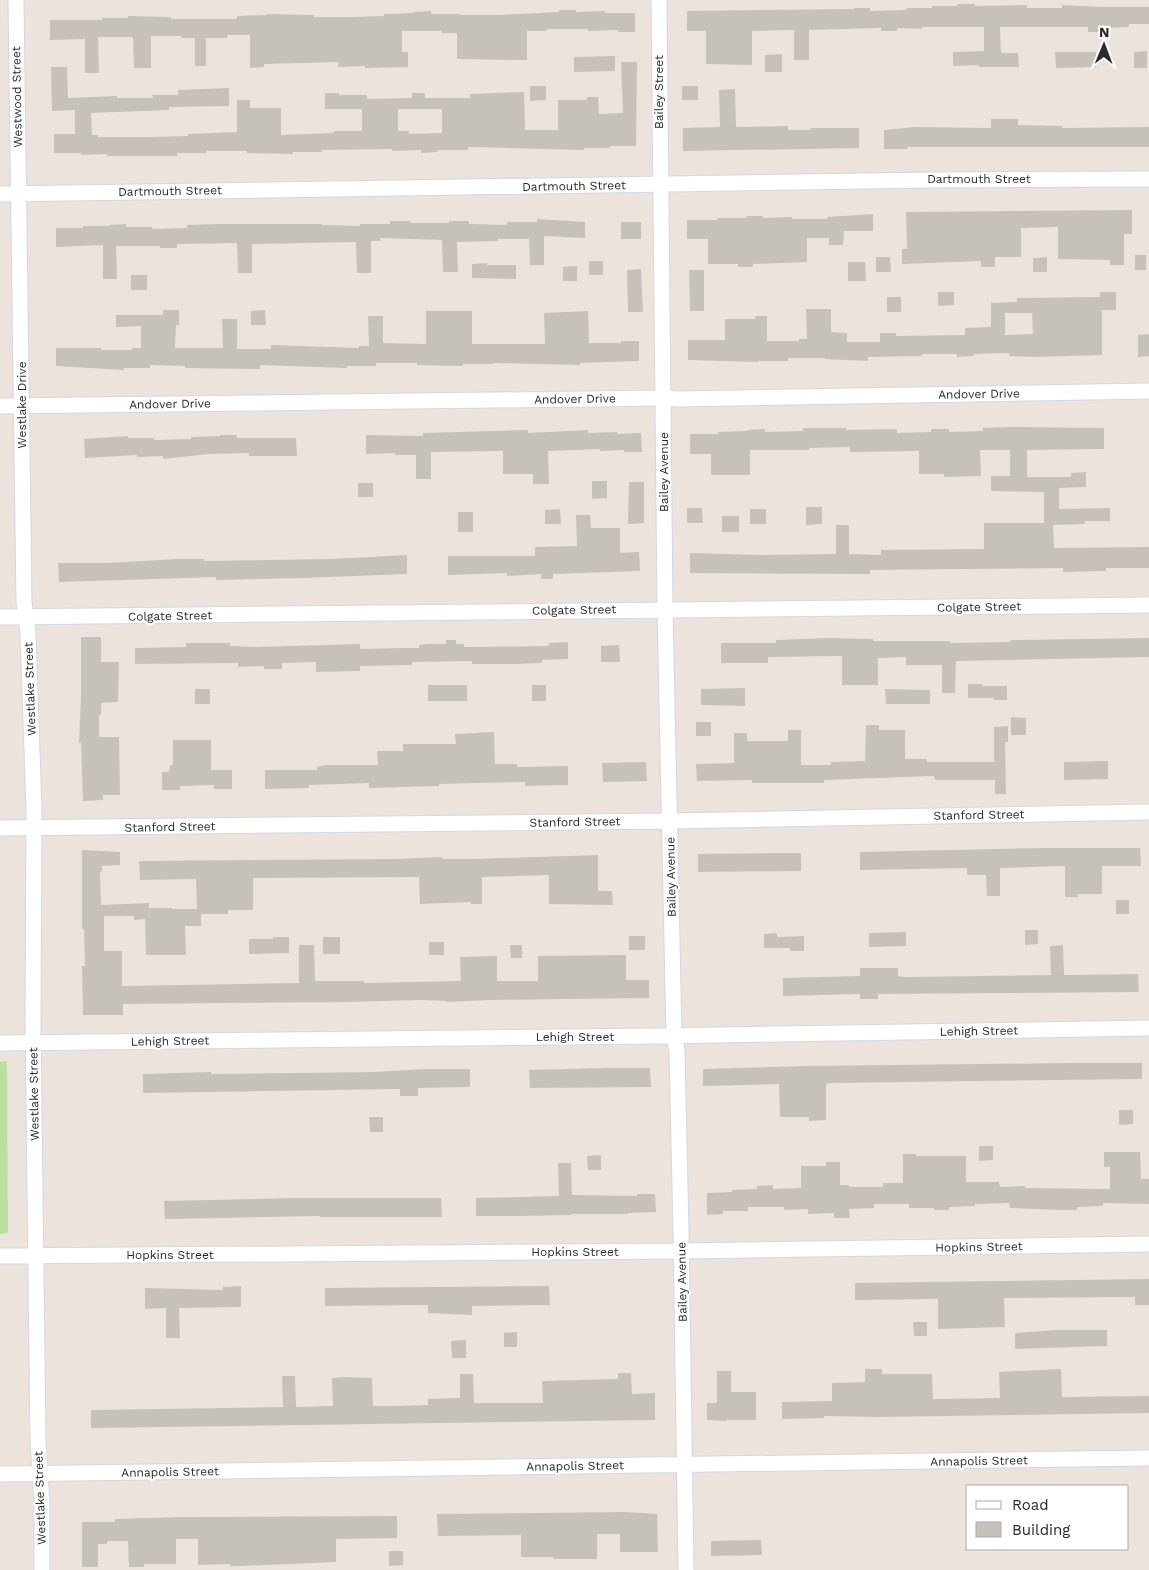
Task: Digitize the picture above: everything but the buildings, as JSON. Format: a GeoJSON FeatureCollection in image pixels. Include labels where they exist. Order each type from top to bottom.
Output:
{"type":"FeatureCollection","features":[{"type":"Feature","properties":{"kind":"street","name":"Westwood Street"},"geometry":{"type":"LineString","coordinates":[[16,0],[19,194]]}},
{"type":"Feature","properties":{"kind":"street","name":"Bailey Street"},"geometry":{"type":"LineString","coordinates":[[659,0],[660,184]]}},
{"type":"Feature","properties":{"kind":"street","name":"Dartmouth Street"},"geometry":{"type":"LineString","coordinates":[[0,194],[934,180],[1149,179]]}},
{"type":"Feature","properties":{"kind":"street","name":"Bailey Avenue"},"geometry":{"type":"LineString","coordinates":[[660,184],[665,610],[674,1036],[677,1051],[682,1251],[686,1570]]}},
{"type":"Feature","properties":{"kind":"street","name":"Westlake Drive"},"geometry":{"type":"LineString","coordinates":[[19,194],[24,602],[27,617]]}},
{"type":"Feature","properties":{"kind":"street","name":"Andover Drive"},"geometry":{"type":"LineString","coordinates":[[0,406],[697,399],[1149,391]]}},
{"type":"Feature","properties":{"kind":"street","name":"Colgate Street"},"geometry":{"type":"LineString","coordinates":[[0,617],[1149,605]]}},
{"type":"Feature","properties":{"kind":"street","name":"Westlake Street"},"geometry":{"type":"LineString","coordinates":[[27,617],[33,829],[33,1042],[42,1570]]}},
{"type":"Feature","properties":{"kind":"street","name":"Stanford Street"},"geometry":{"type":"LineString","coordinates":[[0,828],[670,821],[1149,812]]}},
{"type":"Feature","properties":{"kind":"street","name":"Lehigh Street"},"geometry":{"type":"LineString","coordinates":[[0,1043],[674,1036],[1149,1028]]}},
{"type":"Feature","properties":{"kind":"street","name":"Hopkins Street"},"geometry":{"type":"LineString","coordinates":[[0,1256],[682,1251],[1149,1244]]}},
{"type":"Feature","properties":{"kind":"street","name":"Annapolis Street"},"geometry":{"type":"LineString","coordinates":[[0,1474],[1149,1458]]}},
{"type":"Feature","properties":{"kind":"green space"},"geometry":{"type":"Polygon","coordinates":[[[7,1061],[8,1233],[0,1234],[0,1062],[7,1061]]]}}]}
